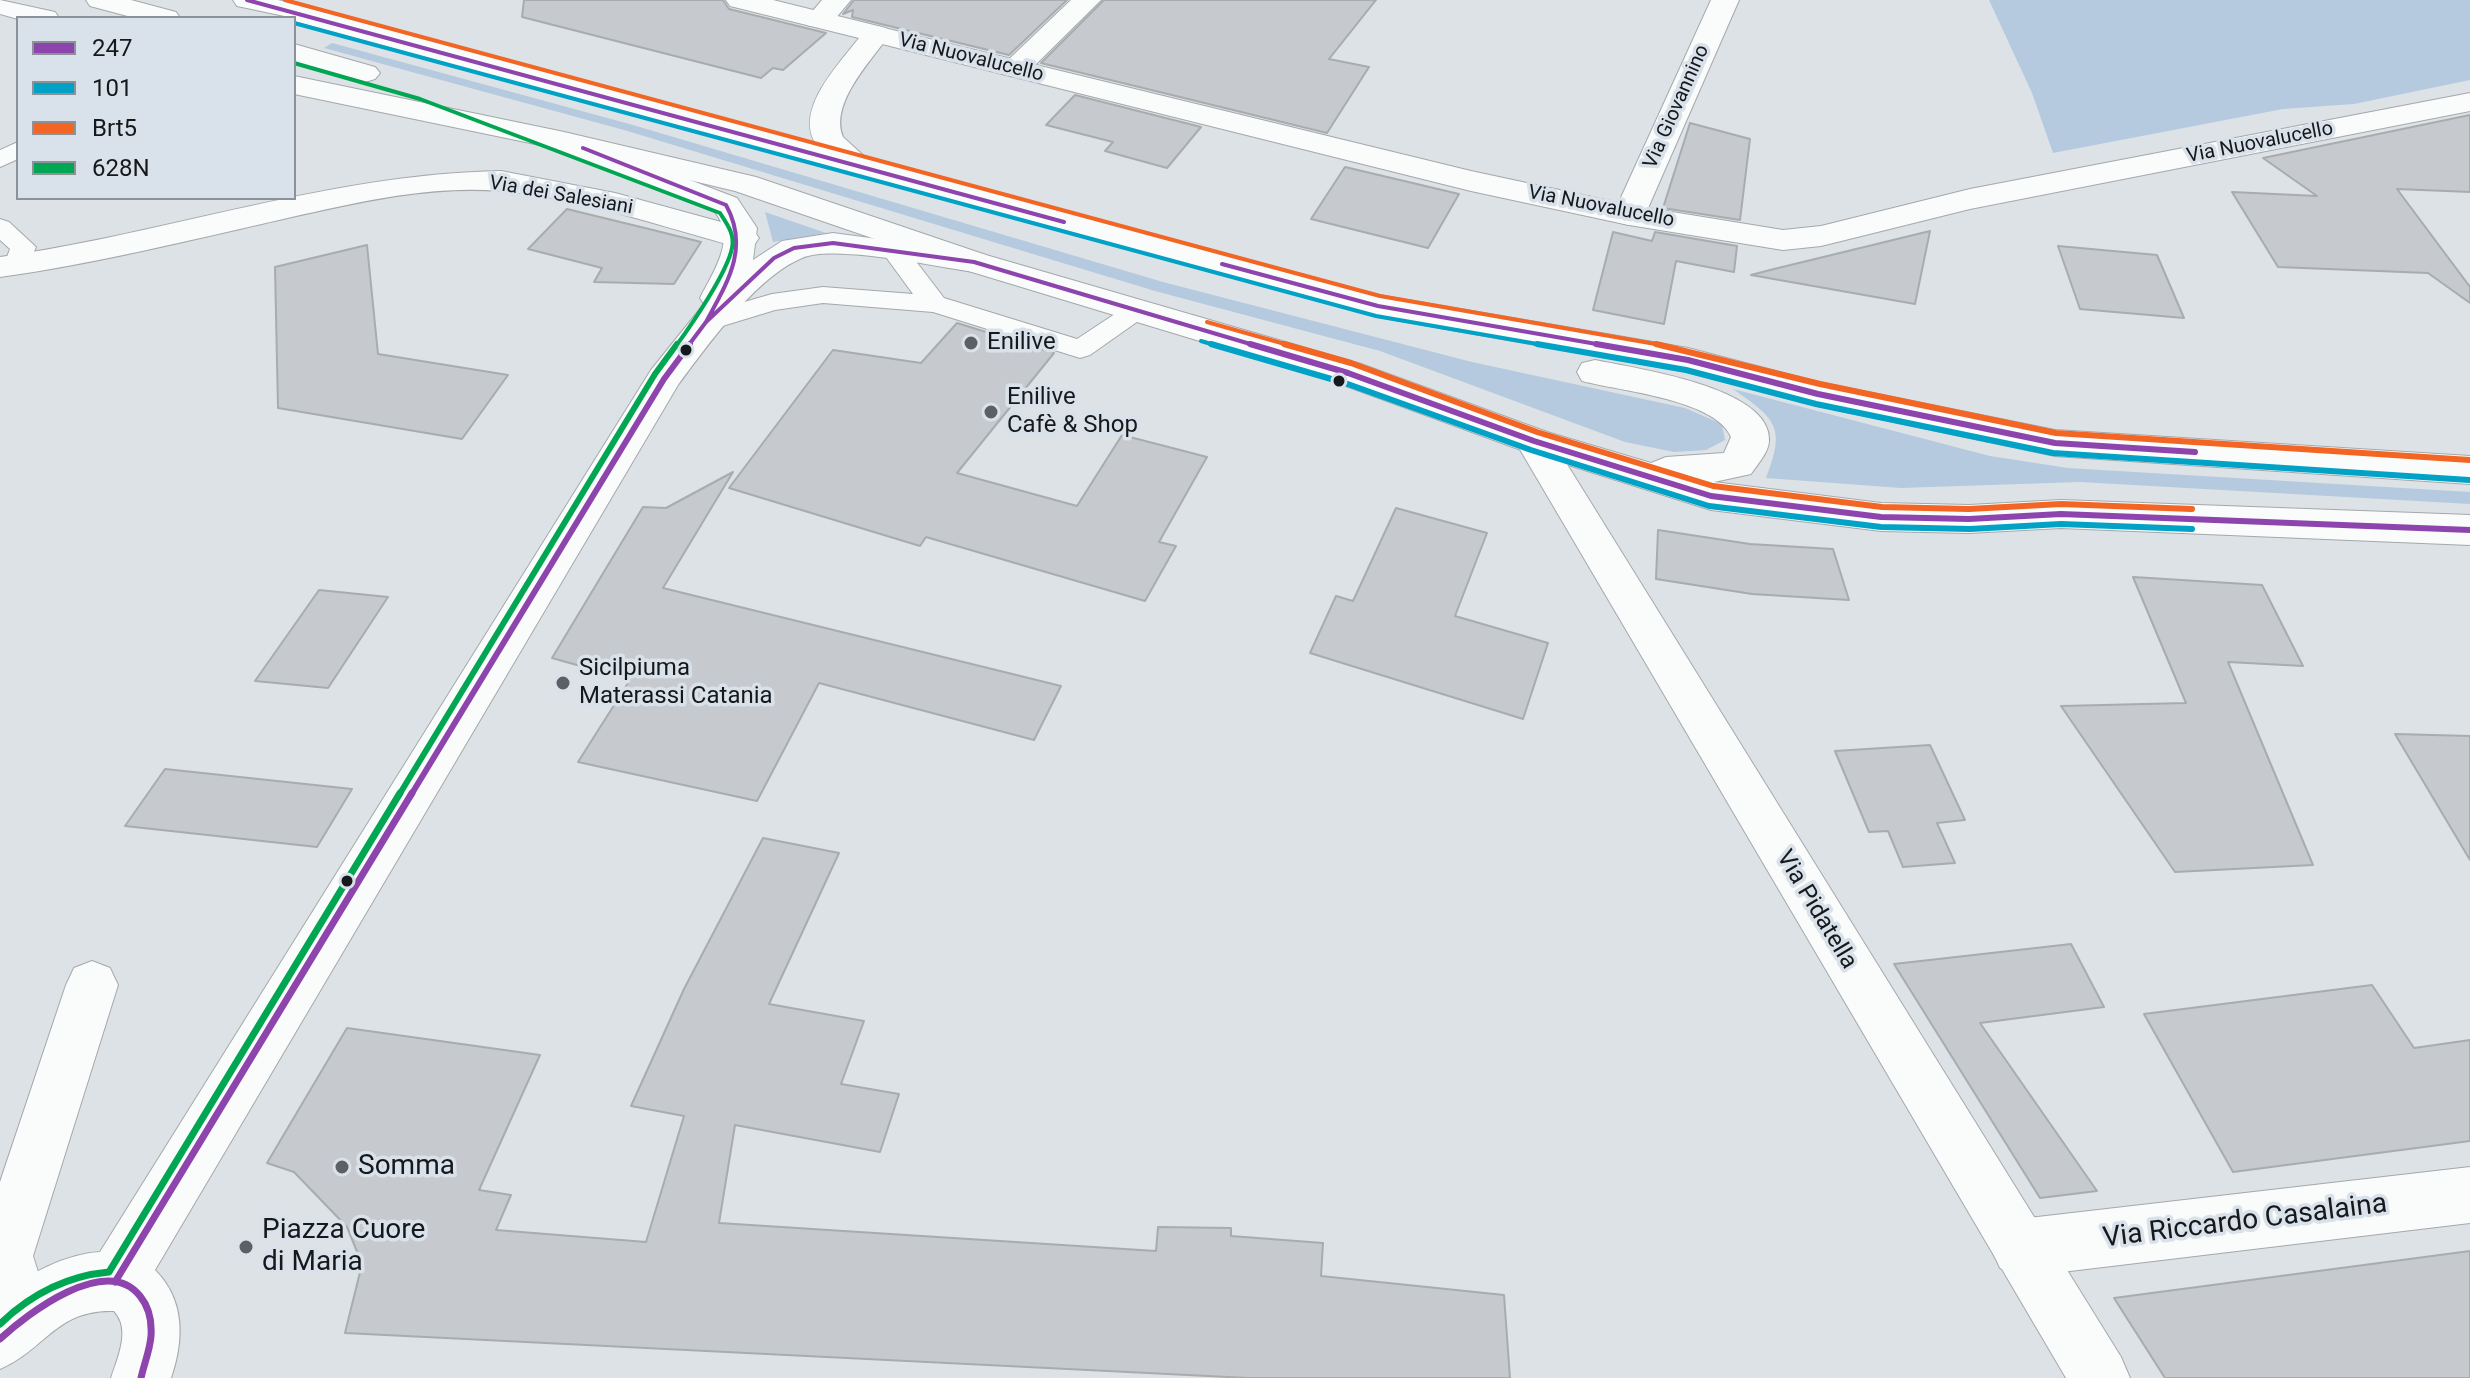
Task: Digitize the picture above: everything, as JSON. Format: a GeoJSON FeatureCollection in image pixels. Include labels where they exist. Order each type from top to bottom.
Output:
{"type":"FeatureCollection","features":[{"type":"Feature","properties":{"kind":"main road"},"geometry":{"type":"LineString","coordinates":[[100,0],[159,16]]}},
{"type":"Feature","properties":{"kind":"main road"},"geometry":{"type":"LineString","coordinates":[[247,0],[1378,306],[1572,367],[1688,393],[1719,404],[1741,418],[1750,433],[1749,447],[1737,464],[1703,471],[1627,471]]}},
{"type":"Feature","properties":{"kind":"main road","name":"Via Nuovalucello"},"geometry":{"type":"LineString","coordinates":[[740,0],[828,10],[876,34],[1471,181],[1629,215],[1783,240],[1821,236],[1970,199],[2470,102]]}},
{"type":"Feature","properties":{"kind":"main road"},"geometry":{"type":"LineString","coordinates":[[1015,69],[1087,0]]}},
{"type":"Feature","properties":{"kind":"main road","name":"Via Giovannino"},"geometry":{"type":"LineString","coordinates":[[1629,215],[1725,0]]}},
{"type":"Feature","properties":{"kind":"main road"},"geometry":{"type":"LineString","coordinates":[[0,5],[38,16]]}},
{"type":"Feature","properties":{"kind":"main road"},"geometry":{"type":"LineString","coordinates":[[854,164],[830,142],[824,126],[829,103],[876,34]]}},
{"type":"Feature","properties":{"kind":"main road"},"geometry":{"type":"LineString","coordinates":[[115,1282],[664,379],[706,322],[742,250],[737,215],[726,205],[423,89],[296,54]]}},
{"type":"Feature","properties":{"kind":"main road"},"geometry":{"type":"LineString","coordinates":[[296,85],[564,141],[745,184],[974,262],[1348,373],[1534,441],[1711,496],[1881,517],[1969,519],[2061,514],[2470,530]]}},
{"type":"Feature","properties":{"kind":"main road"},"geometry":{"type":"LineString","coordinates":[[701,122],[786,123],[807,117],[829,103]]}},
{"type":"Feature","properties":{"kind":"main road","name":"Via dei Salesiani"},"geometry":{"type":"LineString","coordinates":[[8,266],[70,257],[357,193],[434,182],[501,181],[615,203],[742,238]]}},
{"type":"Feature","properties":{"kind":"main road"},"geometry":{"type":"LineString","coordinates":[[706,322],[761,270],[794,248],[833,243],[974,262]]}},
{"type":"Feature","properties":{"kind":"main road"},"geometry":{"type":"LineString","coordinates":[[1378,306],[1688,360],[1833,398],[2055,443],[2470,470]]}},
{"type":"Feature","properties":{"kind":"main road","name":"Via Pidatella"},"geometry":{"type":"LineString","coordinates":[[1534,441],[2100,1378]]}},
{"type":"Feature","properties":{"kind":"main road"},"geometry":{"type":"LineString","coordinates":[[92,985],[4,1256],[11,1327],[70,1287],[94,1281],[115,1282],[133,1288],[154,1318],[155,1339],[141,1378]]}},
{"type":"Feature","properties":{"kind":"main road","name":"Via Riccardo Casalaina"},"geometry":{"type":"LineString","coordinates":[[2020,1248],[2470,1195]]}},
{"type":"Feature","properties":{"kind":"lane"},"geometry":{"type":"LineString","coordinates":[[0,227],[23,247],[8,266]]}},
{"type":"Feature","properties":{"kind":"lane"},"geometry":{"type":"LineString","coordinates":[[896,253],[935,304]]}},
{"type":"Feature","properties":{"kind":"lane"},"geometry":{"type":"LineString","coordinates":[[706,322],[772,302],[823,295],[935,304],[1080,349],[1137,312]]}},
{"type":"Feature","properties":{"kind":"shaded area"},"geometry":{"type":"Polygon","coordinates":[[[1989,0],[2470,0],[2470,80],[2354,104],[2283,109],[2053,153],[2032,93],[1989,0]]]}},
{"type":"Feature","properties":{"kind":"shaded area"},"geometry":{"type":"Polygon","coordinates":[[[332,43],[633,125],[1163,282],[1472,362],[1685,408],[1722,424],[1725,440],[1706,450],[1674,452],[1625,442],[1380,351],[1155,291],[624,130],[324,48],[332,43]]]}},
{"type":"Feature","properties":{"kind":"shaded area"},"geometry":{"type":"Polygon","coordinates":[[[765,212],[826,233],[773,242],[765,212]]]}},
{"type":"Feature","properties":{"kind":"shaded area"},"geometry":{"type":"Polygon","coordinates":[[[1733,389],[1990,456],[2068,468],[2470,492],[2470,504],[2080,482],[1901,488],[1766,478],[1775,447],[1773,426],[1759,408],[1733,389]]]}},
{"type":"Feature","properties":{"kind":"building"},"geometry":{"type":"Polygon","coordinates":[[[524,0],[723,0],[729,9],[826,33],[783,70],[773,68],[761,78],[522,17],[524,0]]]}},
{"type":"Feature","properties":{"kind":"building"},"geometry":{"type":"Polygon","coordinates":[[[854,0],[1067,0],[1009,55],[852,17],[853,10],[843,14],[854,0]]]}},
{"type":"Feature","properties":{"kind":"building"},"geometry":{"type":"Polygon","coordinates":[[[1104,0],[1376,0],[1329,59],[1369,67],[1327,133],[1041,63],[1104,0]]]}},
{"type":"Feature","properties":{"kind":"building"},"geometry":{"type":"Polygon","coordinates":[[[1075,95],[1201,127],[1167,168],[1105,151],[1113,142],[1046,125],[1075,95]]]}},
{"type":"Feature","properties":{"kind":"building"},"geometry":{"type":"Polygon","coordinates":[[[2470,115],[2470,192],[2397,189],[2470,287],[2470,303],[2428,273],[2278,267],[2232,192],[2317,196],[2263,158],[2470,115]]]}},
{"type":"Feature","properties":{"kind":"building"},"geometry":{"type":"Polygon","coordinates":[[[1690,123],[1750,139],[1740,220],[1663,208],[1690,123]]]}},
{"type":"Feature","properties":{"kind":"building"},"geometry":{"type":"Polygon","coordinates":[[[1345,167],[1459,194],[1428,248],[1311,219],[1345,167]]]}},
{"type":"Feature","properties":{"kind":"building"},"geometry":{"type":"Polygon","coordinates":[[[567,209],[701,242],[674,284],[594,282],[602,268],[528,249],[567,209]]]}},
{"type":"Feature","properties":{"kind":"building"},"geometry":{"type":"Polygon","coordinates":[[[1930,231],[1915,304],[1751,275],[1770,270],[1930,231]]]}},
{"type":"Feature","properties":{"kind":"building"},"geometry":{"type":"Polygon","coordinates":[[[1613,232],[1652,241],[1655,232],[1737,246],[1734,272],[1676,261],[1664,324],[1593,310],[1613,232]]]}},
{"type":"Feature","properties":{"kind":"building"},"geometry":{"type":"Polygon","coordinates":[[[367,245],[378,354],[508,375],[462,439],[278,408],[275,267],[367,245]]]}},
{"type":"Feature","properties":{"kind":"building"},"geometry":{"type":"Polygon","coordinates":[[[2058,246],[2157,255],[2184,318],[2080,309],[2058,246]]]}},
{"type":"Feature","properties":{"kind":"building"},"geometry":{"type":"Polygon","coordinates":[[[957,323],[1054,353],[957,473],[1077,506],[1122,435],[1207,457],[1159,542],[1176,546],[1145,601],[926,537],[920,546],[729,488],[833,350],[921,363],[957,323]]]}},
{"type":"Feature","properties":{"kind":"building"},"geometry":{"type":"Polygon","coordinates":[[[733,472],[663,588],[1061,686],[1034,740],[819,683],[757,801],[578,762],[630,680],[552,658],[643,507],[666,508],[733,472]]]}},
{"type":"Feature","properties":{"kind":"building"},"geometry":{"type":"Polygon","coordinates":[[[1396,508],[1487,533],[1455,616],[1548,643],[1523,719],[1310,653],[1336,596],[1353,601],[1396,508]]]}},
{"type":"Feature","properties":{"kind":"building"},"geometry":{"type":"Polygon","coordinates":[[[1658,530],[1750,544],[1833,549],[1849,600],[1752,594],[1656,579],[1658,530]]]}},
{"type":"Feature","properties":{"kind":"building"},"geometry":{"type":"Polygon","coordinates":[[[2133,577],[2262,585],[2303,666],[2228,662],[2313,865],[2175,872],[2061,706],[2186,703],[2133,577]]]}},
{"type":"Feature","properties":{"kind":"building"},"geometry":{"type":"Polygon","coordinates":[[[319,590],[388,597],[328,688],[255,681],[319,590]]]}},
{"type":"Feature","properties":{"kind":"building"},"geometry":{"type":"Polygon","coordinates":[[[2395,734],[2470,736],[2470,860],[2395,734]]]}},
{"type":"Feature","properties":{"kind":"building"},"geometry":{"type":"Polygon","coordinates":[[[1930,745],[1965,820],[1937,823],[1955,863],[1903,867],[1888,831],[1869,832],[1835,751],[1930,745]]]}},
{"type":"Feature","properties":{"kind":"building"},"geometry":{"type":"Polygon","coordinates":[[[165,769],[352,789],[317,847],[125,826],[165,769]]]}},
{"type":"Feature","properties":{"kind":"building"},"geometry":{"type":"Polygon","coordinates":[[[763,838],[839,853],[769,1004],[864,1021],[841,1084],[899,1094],[880,1152],[735,1125],[719,1223],[1156,1251],[1158,1227],[1231,1228],[1231,1236],[1323,1243],[1321,1276],[1504,1295],[1510,1378],[1248,1378],[345,1333],[362,1264],[347,1227],[294,1172],[267,1163],[347,1028],[540,1055],[479,1190],[511,1195],[496,1230],[646,1242],[684,1116],[631,1106],[684,989],[763,838]]]}},
{"type":"Feature","properties":{"kind":"building"},"geometry":{"type":"Polygon","coordinates":[[[2071,944],[2104,1007],[1980,1023],[2097,1191],[2040,1198],[1894,964],[2071,944]]]}},
{"type":"Feature","properties":{"kind":"building"},"geometry":{"type":"Polygon","coordinates":[[[2372,985],[2414,1048],[2470,1040],[2470,1141],[2233,1172],[2144,1014],[2372,985]]]}},
{"type":"Feature","properties":{"kind":"building"},"geometry":{"type":"Polygon","coordinates":[[[2470,1251],[2470,1378],[2165,1378],[2114,1298],[2470,1251]]]}},
{"type":"Feature","properties":{"kind":"transit line","name":"247"},"geometry":{"type":"LineString","coordinates":[[247,0],[1064,222]]}},
{"type":"Feature","properties":{"kind":"transit line","name":"Brt5"},"geometry":{"type":"LineString","coordinates":[[285,0],[1380,296],[1690,350],[1820,384],[2056,433],[2470,460]]}},
{"type":"Feature","properties":{"kind":"transit line","name":"101"},"geometry":{"type":"LineString","coordinates":[[296,24],[1376,316],[1686,370],[1816,404],[2053,453],[2469,480]]}},
{"type":"Feature","properties":{"kind":"transit line","name":"628N"},"geometry":{"type":"LineString","coordinates":[[0,1324],[23,1303],[50,1287],[78,1277],[109,1272],[655,374],[697,317],[732,248],[731,230],[720,213],[420,99],[296,64]]}},
{"type":"Feature","properties":{"kind":"transit line","name":"247"},"geometry":{"type":"LineString","coordinates":[[583,148],[726,205],[735,220],[738,250],[729,279],[706,322]]}},
{"type":"Feature","properties":{"kind":"transit line","name":"247"},"geometry":{"type":"LineString","coordinates":[[115,1282],[664,379],[706,322],[774,258],[794,248],[833,243],[974,262],[1348,373],[1534,441],[1711,496],[1881,517],[1969,519],[2061,514],[2470,530]]}},
{"type":"Feature","properties":{"kind":"transit line","name":"247"},"geometry":{"type":"LineString","coordinates":[[1222,264],[1378,306],[1688,360],[1818,394],[1984,430],[2055,443],[2195,452]]}},
{"type":"Feature","properties":{"kind":"transit line","name":"Brt5"},"geometry":{"type":"LineString","coordinates":[[1207,322],[1351,363],[1537,432],[1713,486],[1882,507],[1969,509],[2061,504],[2192,509]]}},
{"type":"Feature","properties":{"kind":"transit line","name":"101"},"geometry":{"type":"LineString","coordinates":[[1201,341],[1345,383],[1531,450],[1709,506],[1881,527],[1970,529],[2061,524],[2192,529]]}},
{"type":"Feature","properties":{"kind":"transit line","name":"247"},"geometry":{"type":"LineString","coordinates":[[0,1339],[26,1315],[55,1297],[85,1285],[112,1282],[134,1288],[148,1306],[151,1335],[141,1378]]}},
{"type":"Feature","properties":{"kind":"place","name":"Enilive"},"geometry":{"type":"Point","coordinates":[971,343]}},
{"type":"Feature","properties":{"kind":"place","name":"Enilive Cafè & Shop"},"geometry":{"type":"Point","coordinates":[991,412]}},
{"type":"Feature","properties":{"kind":"place","name":"Sicilpiuma Materassi Catania"},"geometry":{"type":"Point","coordinates":[563,683]}},
{"type":"Feature","properties":{"kind":"place","name":"Somma"},"geometry":{"type":"Point","coordinates":[342,1167]}},
{"type":"Feature","properties":{"kind":"place","name":"Piazza Cuore di Maria"},"geometry":{"type":"Point","coordinates":[246,1247]}}]}
